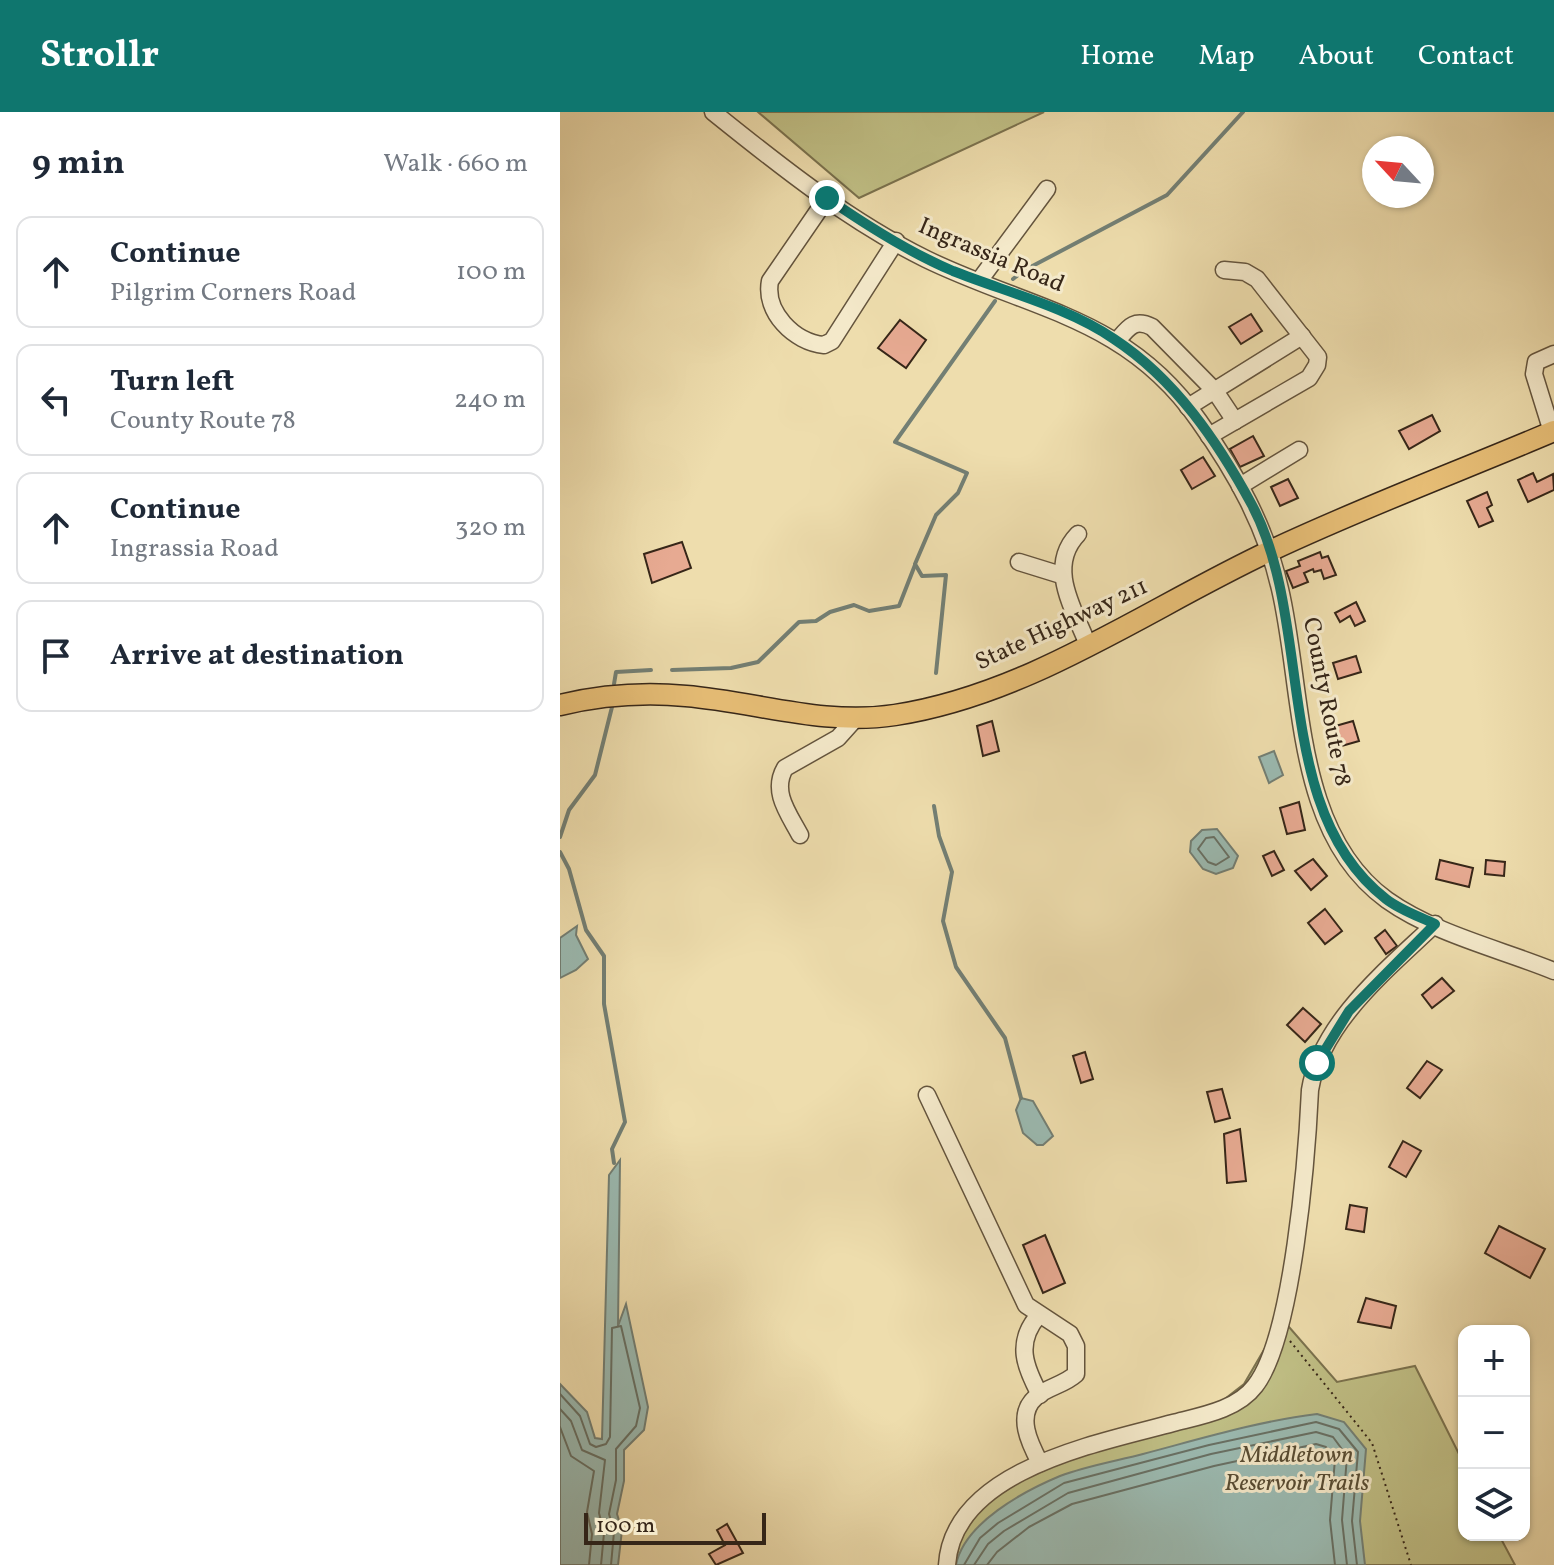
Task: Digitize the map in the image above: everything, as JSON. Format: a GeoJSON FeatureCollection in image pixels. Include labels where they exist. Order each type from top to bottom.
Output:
{"type":"FeatureCollection","features":[{"type":"Feature","properties":{"kind":"main road","name":"State Highway 211"},"geometry":{"type":"LineString","coordinates":[[560,705],[635,694],[687,696],[813,717],[856,718],[941,706],[1014,679],[1088,645],[1270,551],[1553,431]]}},
{"type":"Feature","properties":{"kind":"street","name":"Ingrassia Road"},"geometry":{"type":"LineString","coordinates":[[713,112],[827,198],[924,258],[1072,316],[1117,341],[1154,368],[1209,436],[1253,506],[1270,551]]}},
{"type":"Feature","properties":{"kind":"street"},"geometry":{"type":"LineString","coordinates":[[979,281],[1047,189]]}},
{"type":"Feature","properties":{"kind":"street"},"geometry":{"type":"LineString","coordinates":[[827,198],[770,281],[768,292],[772,308],[781,322],[806,339],[817,344],[832,341],[896,241]]}},
{"type":"Feature","properties":{"kind":"street"},"geometry":{"type":"LineString","coordinates":[[1209,436],[1313,373],[1318,357],[1257,279],[1245,272],[1224,270]]}},
{"type":"Feature","properties":{"kind":"street"},"geometry":{"type":"LineString","coordinates":[[1117,341],[1132,324],[1145,324],[1215,391],[1235,421]]}},
{"type":"Feature","properties":{"kind":"street"},"geometry":{"type":"LineString","coordinates":[[1188,407],[1302,336]]}},
{"type":"Feature","properties":{"kind":"street"},"geometry":{"type":"LineString","coordinates":[[1553,431],[1534,374],[1536,362],[1554,354]]}},
{"type":"Feature","properties":{"kind":"street"},"geometry":{"type":"LineString","coordinates":[[1240,486],[1299,450]]}},
{"type":"Feature","properties":{"kind":"street"},"geometry":{"type":"LineString","coordinates":[[1078,534],[1070,542],[1061,575],[1088,645]]}},
{"type":"Feature","properties":{"kind":"street","name":"County Route 78"},"geometry":{"type":"LineString","coordinates":[[1270,551],[1281,590],[1311,768],[1321,807],[1337,839],[1365,881],[1388,900],[1435,924],[1554,971]]}},
{"type":"Feature","properties":{"kind":"street"},"geometry":{"type":"LineString","coordinates":[[1019,562],[1061,575]]}},
{"type":"Feature","properties":{"kind":"street"},"geometry":{"type":"LineString","coordinates":[[800,835],[779,793],[780,777],[785,768],[838,738],[856,718]]}},
{"type":"Feature","properties":{"kind":"street"},"geometry":{"type":"LineString","coordinates":[[947,1565],[957,1524],[971,1508],[998,1487],[1040,1463],[1238,1402],[1253,1389],[1264,1372],[1279,1327],[1291,1271],[1310,1090],[1317,1063],[1349,1011],[1435,924]]}},
{"type":"Feature","properties":{"kind":"street"},"geometry":{"type":"LineString","coordinates":[[927,1095],[1026,1305],[1038,1316],[1070,1334],[1077,1360],[1076,1374],[1033,1398],[1025,1421],[1026,1437],[1040,1463]]}},
{"type":"Feature","properties":{"kind":"street"},"geometry":{"type":"LineString","coordinates":[[1038,1316],[1025,1342],[1022,1357],[1040,1395]]}},
{"type":"Feature","properties":{"kind":"path"},"geometry":{"type":"LineString","coordinates":[[1279,1327],[1372,1443],[1411,1565]]}},
{"type":"Feature","properties":{"kind":"green space"},"geometry":{"type":"Polygon","coordinates":[[[758,112],[1044,112],[859,198],[758,112]]]}},
{"type":"Feature","properties":{"kind":"green space","name":"Middletown Reservoir Trails"},"geometry":{"type":"Polygon","coordinates":[[[1282,1319],[1337,1382],[1415,1366],[1458,1452],[1458,1541],[1502,1541],[1515,1565],[955,1565],[963,1525],[970,1514],[1031,1474],[1217,1405],[1244,1384],[1282,1319]]]}},
{"type":"Feature","properties":{"kind":"water"},"geometry":{"type":"Polygon","coordinates":[[[1274,751],[1283,775],[1269,783],[1259,757],[1274,751]]]}},
{"type":"Feature","properties":{"kind":"water"},"geometry":{"type":"Polygon","coordinates":[[[1217,829],[1238,856],[1233,868],[1216,874],[1203,869],[1190,852],[1191,841],[1202,830],[1217,829]]]}},
{"type":"Feature","properties":{"kind":"water"},"geometry":{"type":"Polygon","coordinates":[[[577,926],[576,935],[588,959],[560,978],[560,938],[577,926]]]}},
{"type":"Feature","properties":{"kind":"water"},"geometry":{"type":"Polygon","coordinates":[[[1021,1098],[1033,1101],[1053,1136],[1043,1145],[1037,1145],[1023,1133],[1016,1110],[1021,1098]]]}},
{"type":"Feature","properties":{"kind":"water"},"geometry":{"type":"Polygon","coordinates":[[[620,1160],[618,1326],[626,1304],[648,1407],[644,1430],[624,1450],[624,1481],[617,1514],[622,1530],[618,1565],[560,1565],[560,1384],[587,1412],[595,1438],[602,1439],[609,1175],[620,1160]]]}},
{"type":"Feature","properties":{"kind":"water"},"geometry":{"type":"Polygon","coordinates":[[[1317,1414],[1344,1422],[1366,1449],[1360,1521],[1365,1565],[956,1565],[961,1550],[983,1522],[1013,1500],[1060,1476],[1230,1431],[1317,1414]]]}},
{"type":"Feature","properties":{"kind":"building"},"geometry":{"type":"Polygon","coordinates":[[[1251,314],[1262,331],[1241,344],[1229,327],[1251,314]]]}},
{"type":"Feature","properties":{"kind":"building"},"geometry":{"type":"Polygon","coordinates":[[[900,320],[926,340],[906,368],[878,348],[900,320]]]}},
{"type":"Feature","properties":{"kind":"building"},"geometry":{"type":"Polygon","coordinates":[[[1432,415],[1440,431],[1409,449],[1399,431],[1432,415]]]}},
{"type":"Feature","properties":{"kind":"building"},"geometry":{"type":"Polygon","coordinates":[[[1253,436],[1264,456],[1240,467],[1230,449],[1253,436]]]}},
{"type":"Feature","properties":{"kind":"building"},"geometry":{"type":"Polygon","coordinates":[[[1203,457],[1215,476],[1192,489],[1181,470],[1203,457]]]}},
{"type":"Feature","properties":{"kind":"building"},"geometry":{"type":"Polygon","coordinates":[[[1533,473],[1537,482],[1553,474],[1554,490],[1528,502],[1518,480],[1533,473]]]}},
{"type":"Feature","properties":{"kind":"building"},"geometry":{"type":"Polygon","coordinates":[[[1288,479],[1298,498],[1280,506],[1271,487],[1288,479]]]}},
{"type":"Feature","properties":{"kind":"building"},"geometry":{"type":"Polygon","coordinates":[[[1487,492],[1492,505],[1487,508],[1493,521],[1479,527],[1467,501],[1487,492]]]}},
{"type":"Feature","properties":{"kind":"building"},"geometry":{"type":"Polygon","coordinates":[[[682,542],[691,568],[652,583],[644,554],[682,542]]]}},
{"type":"Feature","properties":{"kind":"building"},"geometry":{"type":"Polygon","coordinates":[[[1320,552],[1322,558],[1328,556],[1336,575],[1324,579],[1321,570],[1314,572],[1313,569],[1304,573],[1308,582],[1293,588],[1286,571],[1300,566],[1298,561],[1320,552]]]}},
{"type":"Feature","properties":{"kind":"building"},"geometry":{"type":"Polygon","coordinates":[[[1356,602],[1365,621],[1355,626],[1350,616],[1340,622],[1335,613],[1356,602]]]}},
{"type":"Feature","properties":{"kind":"building"},"geometry":{"type":"Polygon","coordinates":[[[1356,656],[1361,672],[1338,679],[1333,663],[1356,656]]]}},
{"type":"Feature","properties":{"kind":"building"},"geometry":{"type":"Polygon","coordinates":[[[992,721],[999,751],[983,756],[977,726],[992,721]]]}},
{"type":"Feature","properties":{"kind":"building"},"geometry":{"type":"Polygon","coordinates":[[[1353,721],[1359,741],[1338,747],[1332,727],[1353,721]]]}},
{"type":"Feature","properties":{"kind":"building"},"geometry":{"type":"Polygon","coordinates":[[[1299,802],[1305,830],[1287,834],[1280,808],[1299,802]]]}},
{"type":"Feature","properties":{"kind":"building"},"geometry":{"type":"Polygon","coordinates":[[[1274,851],[1284,870],[1272,876],[1263,856],[1274,851]]]}},
{"type":"Feature","properties":{"kind":"building"},"geometry":{"type":"Polygon","coordinates":[[[1313,859],[1327,876],[1311,890],[1295,871],[1313,859]]]}},
{"type":"Feature","properties":{"kind":"building"},"geometry":{"type":"Polygon","coordinates":[[[1440,860],[1473,868],[1469,887],[1436,879],[1440,860]]]}},
{"type":"Feature","properties":{"kind":"building"},"geometry":{"type":"Polygon","coordinates":[[[1486,860],[1505,862],[1504,876],[1485,874],[1486,860]]]}},
{"type":"Feature","properties":{"kind":"building"},"geometry":{"type":"Polygon","coordinates":[[[1325,909],[1342,931],[1325,944],[1308,923],[1325,909]]]}},
{"type":"Feature","properties":{"kind":"building"},"geometry":{"type":"Polygon","coordinates":[[[1385,930],[1397,946],[1386,954],[1375,938],[1385,930]]]}},
{"type":"Feature","properties":{"kind":"building"},"geometry":{"type":"Polygon","coordinates":[[[1442,978],[1454,991],[1432,1008],[1422,995],[1442,978]]]}},
{"type":"Feature","properties":{"kind":"building"},"geometry":{"type":"Polygon","coordinates":[[[1303,1008],[1321,1024],[1305,1042],[1287,1025],[1303,1008]]]}},
{"type":"Feature","properties":{"kind":"building"},"geometry":{"type":"Polygon","coordinates":[[[1085,1052],[1093,1079],[1081,1083],[1073,1056],[1085,1052]]]}},
{"type":"Feature","properties":{"kind":"building"},"geometry":{"type":"Polygon","coordinates":[[[1427,1061],[1442,1070],[1420,1098],[1407,1088],[1427,1061]]]}},
{"type":"Feature","properties":{"kind":"building"},"geometry":{"type":"Polygon","coordinates":[[[1222,1089],[1230,1118],[1215,1122],[1207,1092],[1222,1089]]]}},
{"type":"Feature","properties":{"kind":"building"},"geometry":{"type":"Polygon","coordinates":[[[1240,1129],[1246,1181],[1227,1183],[1224,1134],[1240,1129]]]}},
{"type":"Feature","properties":{"kind":"building"},"geometry":{"type":"Polygon","coordinates":[[[1403,1141],[1421,1151],[1406,1177],[1389,1167],[1403,1141]]]}},
{"type":"Feature","properties":{"kind":"building"},"geometry":{"type":"Polygon","coordinates":[[[1350,1205],[1367,1208],[1364,1232],[1346,1229],[1350,1205]]]}},
{"type":"Feature","properties":{"kind":"building"},"geometry":{"type":"Polygon","coordinates":[[[1499,1226],[1545,1249],[1530,1278],[1485,1253],[1499,1226]]]}},
{"type":"Feature","properties":{"kind":"building"},"geometry":{"type":"Polygon","coordinates":[[[1045,1235],[1065,1283],[1043,1293],[1023,1245],[1045,1235]]]}},
{"type":"Feature","properties":{"kind":"building"},"geometry":{"type":"Polygon","coordinates":[[[1366,1298],[1396,1306],[1391,1328],[1358,1322],[1366,1298]]]}},
{"type":"Feature","properties":{"kind":"building"},"geometry":{"type":"Polygon","coordinates":[[[727,1524],[743,1553],[716,1565],[709,1554],[725,1545],[717,1530],[727,1524]]]}},
{"type":"Feature","properties":{"kind":"waterway"},"geometry":{"type":"LineString","coordinates":[[1013,279],[1167,195],[1243,112]]}},
{"type":"Feature","properties":{"kind":"waterway"},"geometry":{"type":"LineString","coordinates":[[936,673],[946,575],[922,576],[915,564],[936,515],[958,493],[967,473],[895,442],[995,301]]}},
{"type":"Feature","properties":{"kind":"waterway"},"geometry":{"type":"LineString","coordinates":[[672,670],[731,668],[758,662],[799,622],[816,621],[830,612],[854,605],[869,611],[899,606],[915,565]]}},
{"type":"Feature","properties":{"kind":"waterway"},"geometry":{"type":"LineString","coordinates":[[614,684],[616,672],[651,670]]}},
{"type":"Feature","properties":{"kind":"waterway"},"geometry":{"type":"LineString","coordinates":[[560,837],[569,810],[595,775],[612,707]]}},
{"type":"Feature","properties":{"kind":"waterway"},"geometry":{"type":"LineString","coordinates":[[934,806],[939,836],[952,872],[943,921],[956,967],[1005,1038],[1021,1098]]}},
{"type":"Feature","properties":{"kind":"waterway"},"geometry":{"type":"LineString","coordinates":[[560,852],[569,869],[586,930],[604,956],[604,1004],[625,1122],[612,1149],[614,1163]]}},
{"type":"Feature","properties":{"kind":"route"},"geometry":{"type":"LineString","coordinates":[[827,198],[924,258],[1072,316],[1112,337],[1154,368],[1171,386],[1199,420],[1253,506],[1281,590],[1311,768],[1321,807],[1337,839],[1365,881],[1388,900],[1435,924],[1349,1011],[1317,1063]]}}]}
